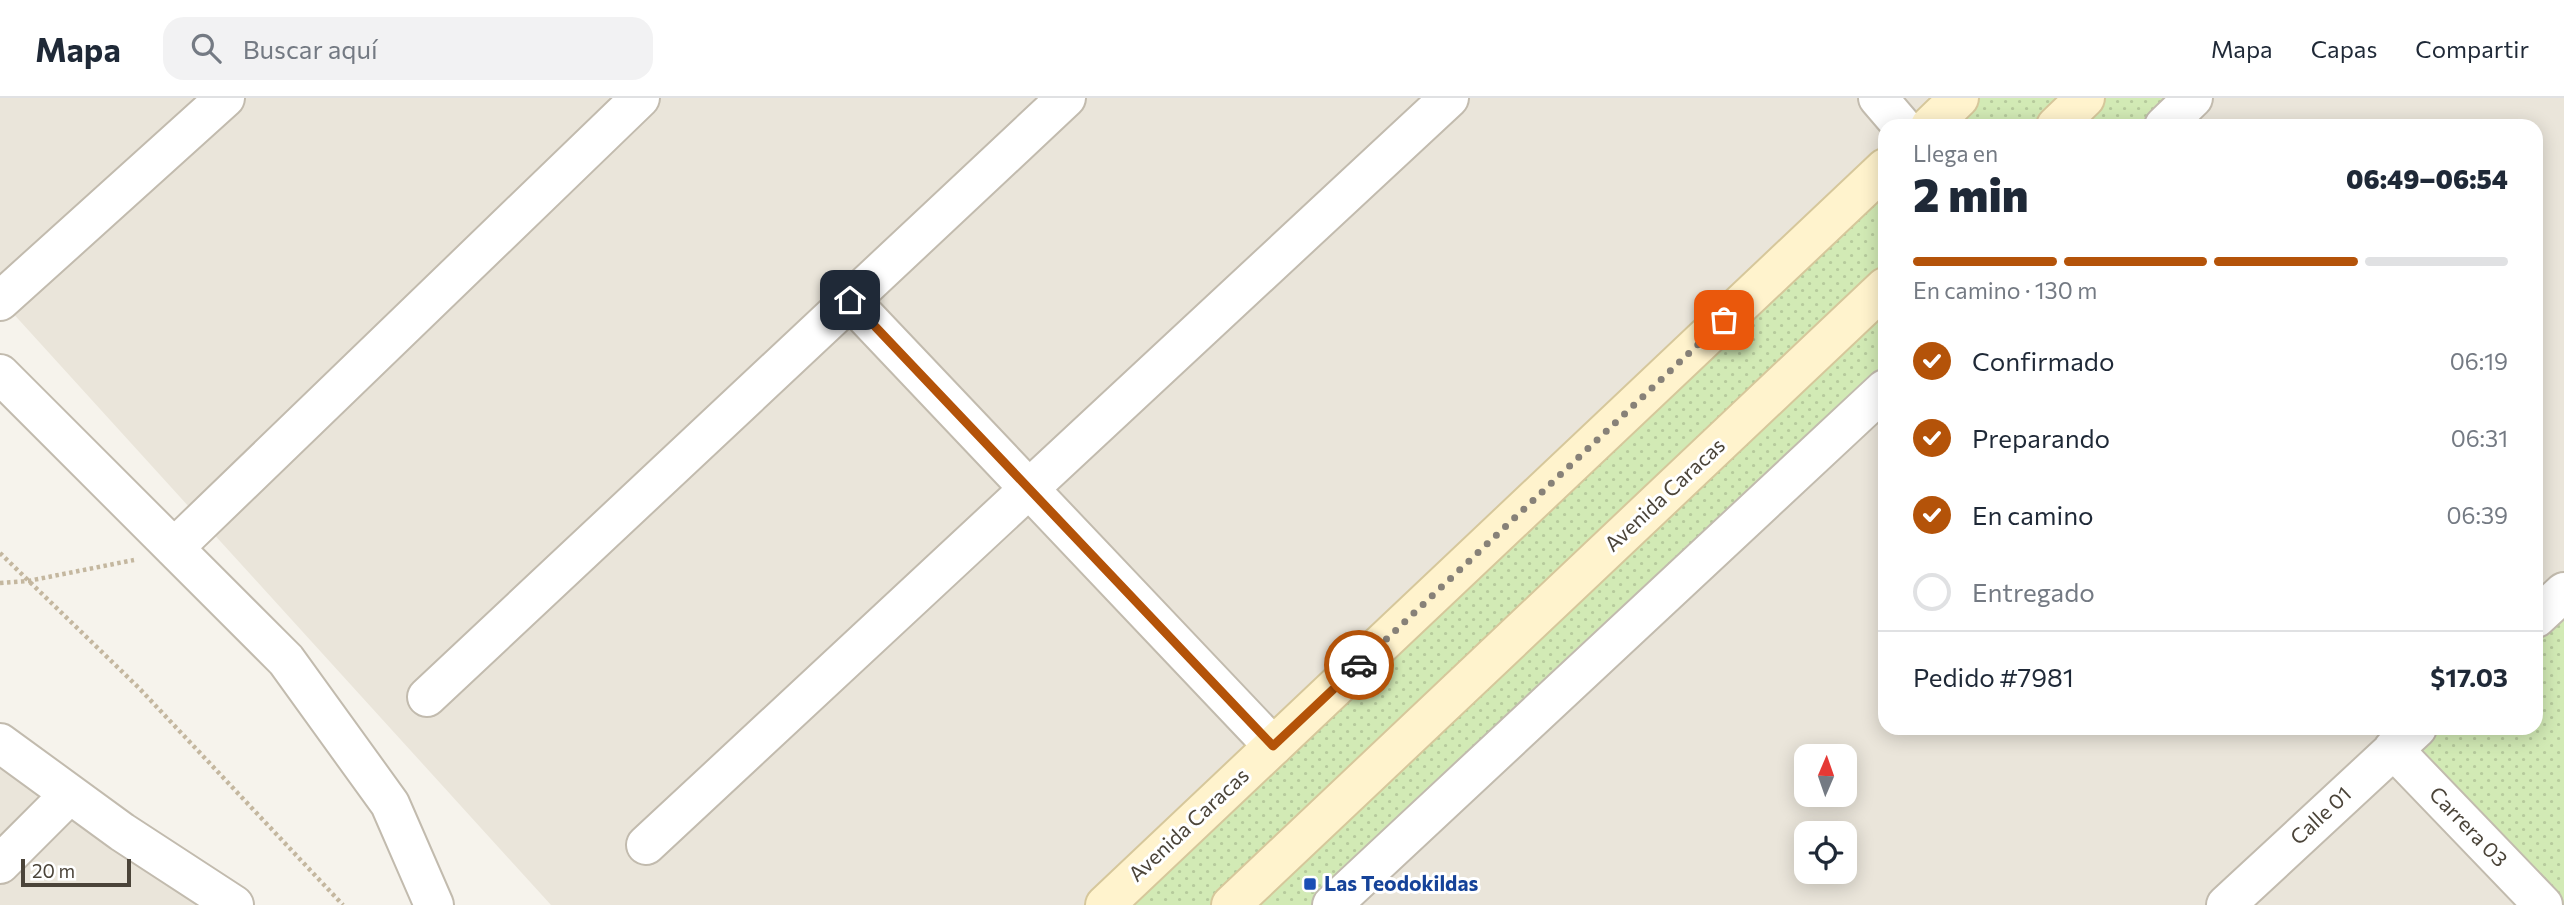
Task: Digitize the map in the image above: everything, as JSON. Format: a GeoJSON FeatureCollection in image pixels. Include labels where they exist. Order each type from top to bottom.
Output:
{"type":"FeatureCollection","features":[{"type":"Feature","properties":{"kind":"street"},"geometry":{"type":"LineString","coordinates":[[0,301],[225,98]]}},
{"type":"Feature","properties":{"kind":"street"},"geometry":{"type":"LineString","coordinates":[[174,548],[640,98]]}},
{"type":"Feature","properties":{"kind":"street"},"geometry":{"type":"LineString","coordinates":[[427,697],[1066,98]]}},
{"type":"Feature","properties":{"kind":"street"},"geometry":{"type":"LineString","coordinates":[[646,845],[1449,98]]}},
{"type":"Feature","properties":{"kind":"street"},"geometry":{"type":"LineString","coordinates":[[1878,98],[1896,119]]}},
{"type":"Feature","properties":{"kind":"street"},"geometry":{"type":"LineString","coordinates":[[1937,119],[1959,98]]}},
{"type":"Feature","properties":{"kind":"street"},"geometry":{"type":"LineString","coordinates":[[2063,119],[2085,98]]}},
{"type":"Feature","properties":{"kind":"street"},"geometry":{"type":"LineString","coordinates":[[2171,119],[2193,98]]}},
{"type":"Feature","properties":{"kind":"street","name":"Avenida Caracas"},"geometry":{"type":"LineString","coordinates":[[1105,905],[1878,175]]}},
{"type":"Feature","properties":{"kind":"street","name":"Avenida Caracas"},"geometry":{"type":"LineString","coordinates":[[1231,905],[1878,294]]}},
{"type":"Feature","properties":{"kind":"street"},"geometry":{"type":"LineString","coordinates":[[850,300],[1273,746]]}},
{"type":"Feature","properties":{"kind":"street"},"geometry":{"type":"LineString","coordinates":[[0,374],[286,660],[390,804],[434,905]]}},
{"type":"Feature","properties":{"kind":"street"},"geometry":{"type":"LineString","coordinates":[[1332,905],[1878,396]]}},
{"type":"Feature","properties":{"kind":"street"},"geometry":{"type":"LineString","coordinates":[[2543,612],[2564,592]]}},
{"type":"Feature","properties":{"kind":"street","name":"Calle 01"},"geometry":{"type":"LineString","coordinates":[[2227,905],[2405,739]]}},
{"type":"Feature","properties":{"kind":"street","name":"Carrera 03"},"geometry":{"type":"LineString","coordinates":[[2405,739],[2543,905]]}},
{"type":"Feature","properties":{"kind":"street"},"geometry":{"type":"LineString","coordinates":[[0,743],[122,832],[234,905]]}},
{"type":"Feature","properties":{"kind":"street"},"geometry":{"type":"LineString","coordinates":[[0,864],[69,795]]}},
{"type":"Feature","properties":{"kind":"path"},"geometry":{"type":"LineString","coordinates":[[0,583],[28,581],[137,560],[174,548]]}},
{"type":"Feature","properties":{"kind":"path"},"geometry":{"type":"LineString","coordinates":[[0,553],[139,688],[343,905]]}},
{"type":"Feature","properties":{"kind":"shaded area"},"geometry":{"type":"Polygon","coordinates":[[[0,98],[2564,98],[2564,905],[551,905],[0,299],[0,98]]]}},
{"type":"Feature","properties":{"kind":"shaded area"},"geometry":{"type":"Polygon","coordinates":[[[0,743],[234,905],[0,905],[0,743]]]}},
{"type":"Feature","properties":{"kind":"green space"},"geometry":{"type":"Polygon","coordinates":[[[1959,98],[2193,98],[2171,119],[1937,119],[1959,98]]]}},
{"type":"Feature","properties":{"kind":"green space"},"geometry":{"type":"Polygon","coordinates":[[[1878,175],[1878,396],[1332,905],[1105,905],[1878,175]]]}},
{"type":"Feature","properties":{"kind":"green space"},"geometry":{"type":"Polygon","coordinates":[[[2564,592],[2564,905],[2543,905],[2393,750],[2409,735],[2543,735],[2543,612],[2564,592]]]}},
{"type":"Feature","properties":{"kind":"way so far"},"geometry":{"type":"LineString","coordinates":[[1359,665],[1724,320]]}},
{"type":"Feature","properties":{"kind":"place","name":"Las Teodokildas"},"geometry":{"type":"Point","coordinates":[1310,884]}},
{"type":"Feature","properties":{"kind":"route"},"geometry":{"type":"LineString","coordinates":[[850,300],[1273,746],[1359,665]]}}]}
